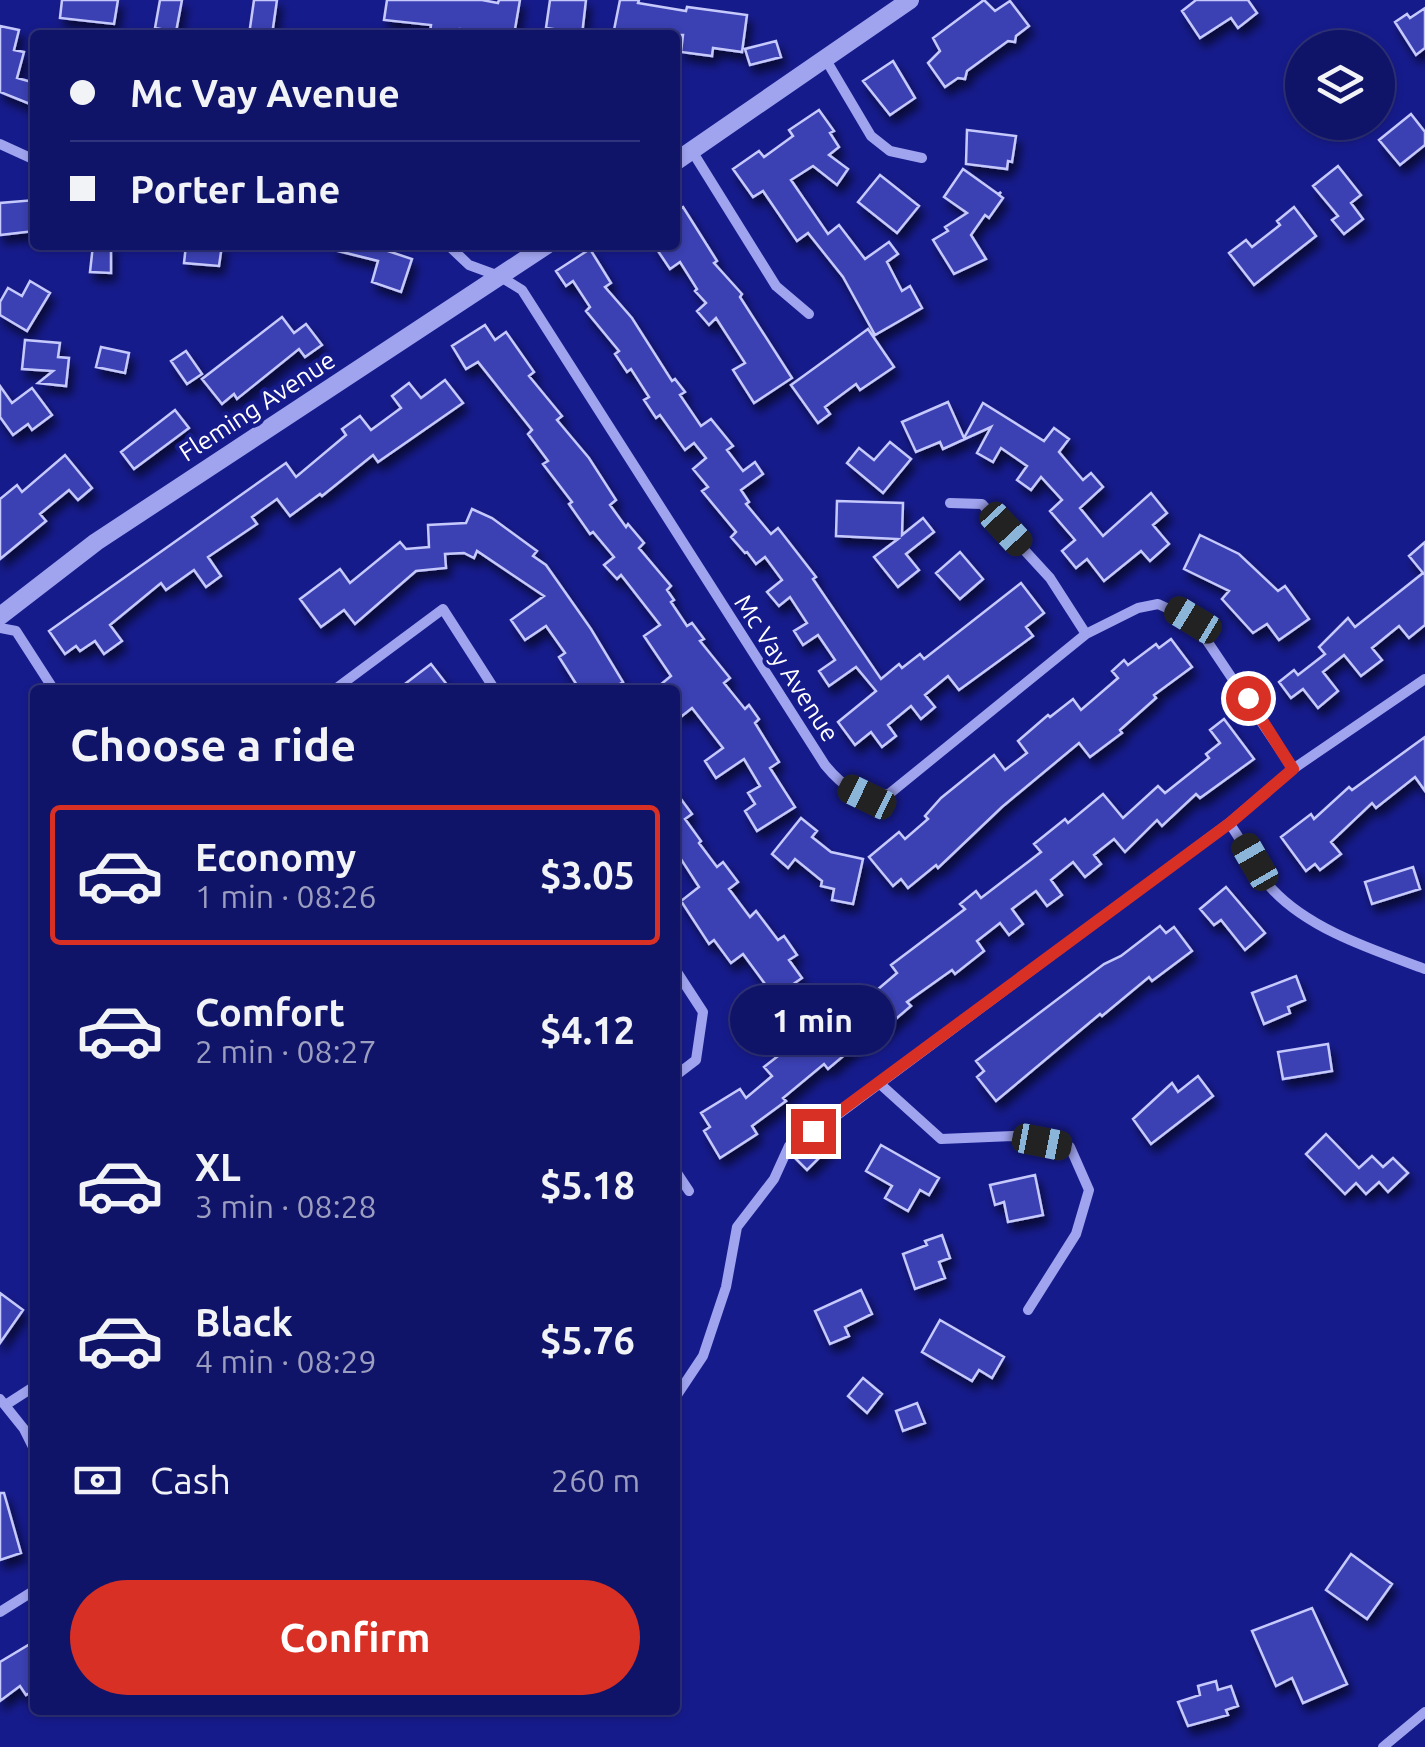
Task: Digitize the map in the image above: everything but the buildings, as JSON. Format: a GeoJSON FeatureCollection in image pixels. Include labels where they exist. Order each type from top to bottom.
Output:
{"type":"FeatureCollection","features":[{"type":"Feature","properties":{"kind":"street"},"geometry":{"type":"LineString","coordinates":[[680,159],[826,60],[898,4]]}},
{"type":"Feature","properties":{"kind":"street"},"geometry":{"type":"LineString","coordinates":[[826,60],[871,136],[890,151],[922,158]]}},
{"type":"Feature","properties":{"kind":"street"},"geometry":{"type":"LineString","coordinates":[[0,144],[30,158]]}},
{"type":"Feature","properties":{"kind":"street"},"geometry":{"type":"LineString","coordinates":[[692,151],[776,286],[809,314]]}},
{"type":"Feature","properties":{"kind":"street","name":"Mc Vay Avenue"},"geometry":{"type":"LineString","coordinates":[[453,250],[469,265],[522,290],[825,765],[841,784],[867,797],[890,794],[1086,634],[1138,608],[1158,604],[1174,608],[1193,620],[1293,769]]}},
{"type":"Feature","properties":{"kind":"street","name":"Fleming Avenue"},"geometry":{"type":"LineString","coordinates":[[0,616],[96,542],[538,250]]}},
{"type":"Feature","properties":{"kind":"street"},"geometry":{"type":"LineString","coordinates":[[950,504],[982,504],[1050,578],[1086,634]]}},
{"type":"Feature","properties":{"kind":"street"},"geometry":{"type":"LineString","coordinates":[[341,685],[443,609],[492,685]]}},
{"type":"Feature","properties":{"kind":"street"},"geometry":{"type":"LineString","coordinates":[[0,628],[16,631],[51,685]]}},
{"type":"Feature","properties":{"kind":"street"},"geometry":{"type":"LineString","coordinates":[[680,1390],[703,1356],[726,1288],[737,1227],[774,1179],[789,1146],[1230,823],[1293,769],[1425,678]]}},
{"type":"Feature","properties":{"kind":"street"},"geometry":{"type":"LineString","coordinates":[[1230,823],[1269,886],[1290,906],[1362,944],[1422,965]]}},
{"type":"Feature","properties":{"kind":"street"},"geometry":{"type":"LineString","coordinates":[[680,976],[703,1012],[696,1060],[680,1072]]}},
{"type":"Feature","properties":{"kind":"street"},"geometry":{"type":"LineString","coordinates":[[879,1083],[941,1139],[1014,1136],[1070,1147],[1089,1190],[1076,1234],[1028,1310]]}},
{"type":"Feature","properties":{"kind":"street"},"geometry":{"type":"LineString","coordinates":[[680,1177],[690,1191]]}},
{"type":"Feature","properties":{"kind":"street"},"geometry":{"type":"LineString","coordinates":[[30,1388],[3,1402],[30,1443]]}},
{"type":"Feature","properties":{"kind":"street"},"geometry":{"type":"LineString","coordinates":[[0,1612],[30,1593]]}},
{"type":"Feature","properties":{"kind":"street"},"geometry":{"type":"LineString","coordinates":[[1383,1747],[1425,1712]]}},
{"type":"Feature","properties":{"kind":"route"},"geometry":{"type":"LineString","coordinates":[[813,1131],[1230,823],[1293,769],[1248,698]]}}]}
